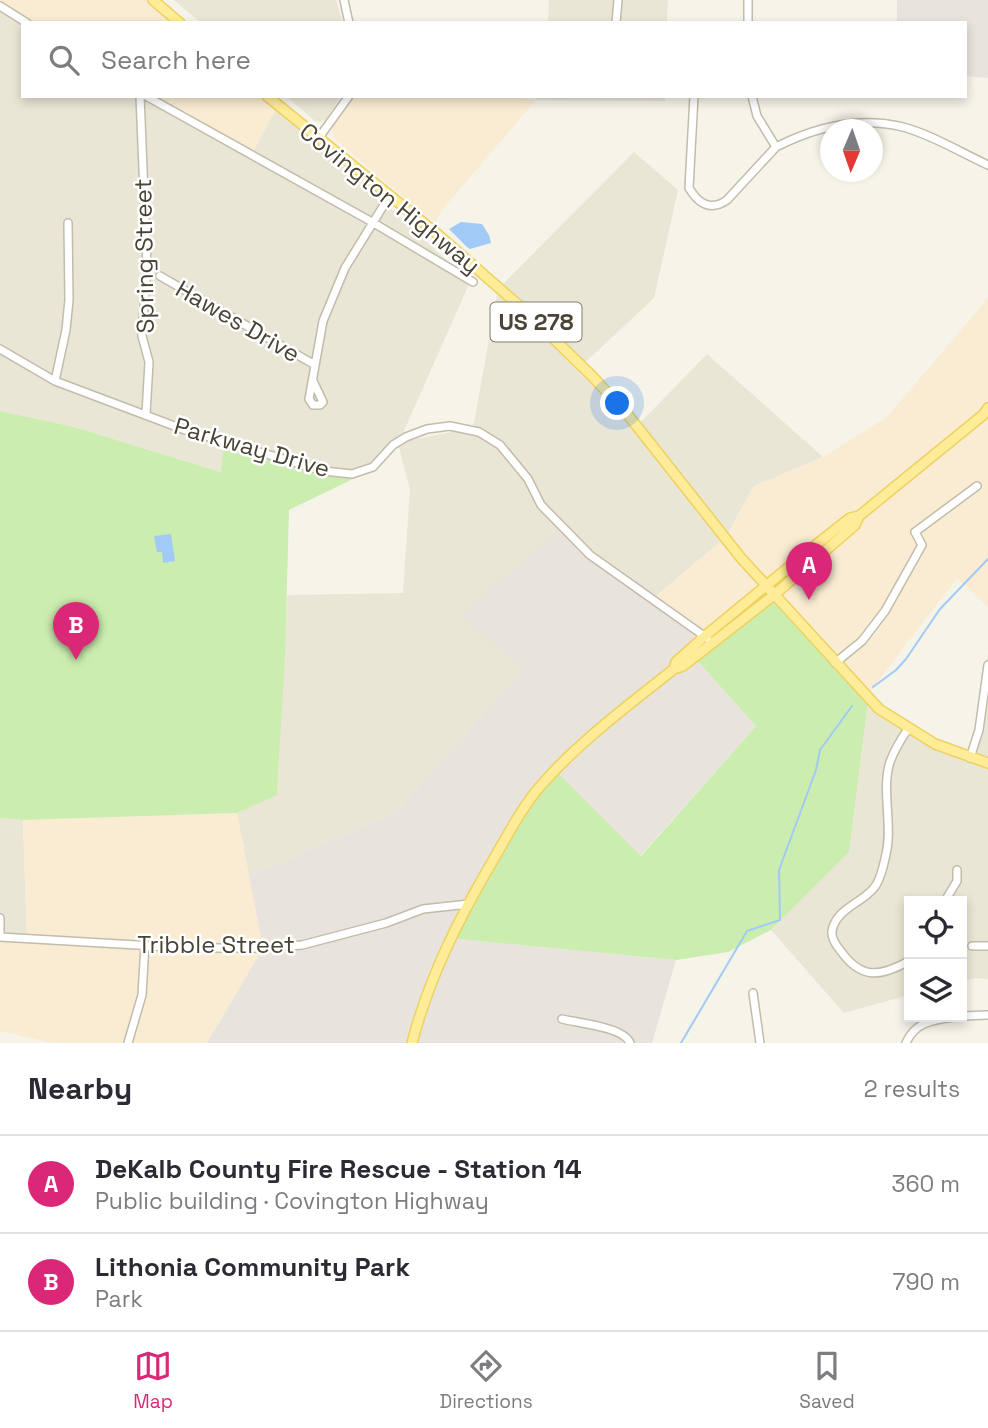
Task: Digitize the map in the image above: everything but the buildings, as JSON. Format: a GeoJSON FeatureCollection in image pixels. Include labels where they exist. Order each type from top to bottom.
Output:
{"type":"FeatureCollection","features":[{"type":"Feature","properties":{"kind":"main road"},"geometry":{"type":"LineString","coordinates":[[153,0],[178,21]]}},
{"type":"Feature","properties":{"kind":"main road","name":"Covington Highway"},"geometry":{"type":"LineString","coordinates":[[269,98],[390,195],[523,309],[592,376],[628,415],[741,558],[879,709],[935,744],[988,763]]}},
{"type":"Feature","properties":{"kind":"main road"},"geometry":{"type":"LineString","coordinates":[[674,669],[676,662],[705,636],[850,518],[859,516],[983,415],[988,408]]}},
{"type":"Feature","properties":{"kind":"main road"},"geometry":{"type":"LineString","coordinates":[[412,1043],[422,1006],[447,944],[511,828],[537,790],[593,736],[674,669],[683,667],[774,595],[855,525],[859,516]]}},
{"type":"Feature","properties":{"kind":"street"},"geometry":{"type":"LineString","coordinates":[[344,0],[349,21]]}},
{"type":"Feature","properties":{"kind":"street"},"geometry":{"type":"LineString","coordinates":[[616,21],[618,0]]}},
{"type":"Feature","properties":{"kind":"street"},"geometry":{"type":"LineString","coordinates":[[748,0],[748,21]]}},
{"type":"Feature","properties":{"kind":"street"},"geometry":{"type":"LineString","coordinates":[[0,6],[24,21]]}},
{"type":"Feature","properties":{"kind":"street","name":"Spring Street"},"geometry":{"type":"LineString","coordinates":[[140,98],[147,267],[142,336],[149,362],[146,414]]}},
{"type":"Feature","properties":{"kind":"street"},"geometry":{"type":"LineString","coordinates":[[150,98],[372,222],[473,282]]}},
{"type":"Feature","properties":{"kind":"street"},"geometry":{"type":"LineString","coordinates":[[318,139],[348,98]]}},
{"type":"Feature","properties":{"kind":"street"},"geometry":{"type":"LineString","coordinates":[[694,98],[689,188],[702,204],[720,205],[776,148],[800,135],[824,127],[868,123],[903,127],[988,165]]}},
{"type":"Feature","properties":{"kind":"street"},"geometry":{"type":"LineString","coordinates":[[752,98],[757,116],[776,148]]}},
{"type":"Feature","properties":{"kind":"street"},"geometry":{"type":"LineString","coordinates":[[313,381],[323,321],[345,268],[390,195]]}},
{"type":"Feature","properties":{"kind":"street"},"geometry":{"type":"LineString","coordinates":[[55,381],[66,330],[69,300],[68,223]]}},
{"type":"Feature","properties":{"kind":"street","name":"Hawes Drive"},"geometry":{"type":"LineString","coordinates":[[160,276],[316,365]]}},
{"type":"Feature","properties":{"kind":"street","name":"Parkway Drive"},"geometry":{"type":"LineString","coordinates":[[0,349],[55,381],[185,430],[324,471],[352,474],[373,467],[393,445],[420,431],[450,426],[480,432],[500,444],[528,479],[541,505],[590,555],[705,636],[712,644]]}},
{"type":"Feature","properties":{"kind":"street"},"geometry":{"type":"LineString","coordinates":[[835,663],[862,641],[885,611],[922,545],[915,532],[977,486]]}},
{"type":"Feature","properties":{"kind":"street"},"geometry":{"type":"LineString","coordinates":[[970,758],[979,730],[988,665]]}},
{"type":"Feature","properties":{"kind":"street"},"geometry":{"type":"LineString","coordinates":[[904,963],[886,972],[863,971],[846,960],[835,943],[832,932],[840,914],[874,888],[880,874],[889,839],[890,763],[908,729]]}},
{"type":"Feature","properties":{"kind":"street"},"geometry":{"type":"LineString","coordinates":[[948,896],[957,881],[957,870]]}},
{"type":"Feature","properties":{"kind":"street","name":"Tribble Street"},"geometry":{"type":"LineString","coordinates":[[0,937],[188,948],[262,948],[302,945],[386,923],[423,909],[469,904]]}},
{"type":"Feature","properties":{"kind":"street"},"geometry":{"type":"LineString","coordinates":[[0,918],[0,937]]}},
{"type":"Feature","properties":{"kind":"street"},"geometry":{"type":"LineString","coordinates":[[128,1043],[142,995],[145,944]]}},
{"type":"Feature","properties":{"kind":"street"},"geometry":{"type":"LineString","coordinates":[[971,946],[988,946]]}},
{"type":"Feature","properties":{"kind":"street"},"geometry":{"type":"LineString","coordinates":[[753,993],[760,1043]]}},
{"type":"Feature","properties":{"kind":"street"},"geometry":{"type":"LineString","coordinates":[[967,1016],[988,1015]]}},
{"type":"Feature","properties":{"kind":"street"},"geometry":{"type":"LineString","coordinates":[[562,1019],[618,1031],[628,1038],[630,1043]]}},
{"type":"Feature","properties":{"kind":"street"},"geometry":{"type":"LineString","coordinates":[[906,1043],[911,1031],[928,1022]]}},
{"type":"Feature","properties":{"kind":"shaded area"},"geometry":{"type":"Polygon","coordinates":[[[0,0],[146,0],[171,21],[26,21],[0,6],[0,0]]]}},
{"type":"Feature","properties":{"kind":"shaded area"},"geometry":{"type":"Polygon","coordinates":[[[174,0],[336,0],[342,21],[199,21],[174,0]]]}},
{"type":"Feature","properties":{"kind":"shaded area"},"geometry":{"type":"Polygon","coordinates":[[[549,0],[668,0],[667,21],[548,21],[549,0]]]}},
{"type":"Feature","properties":{"kind":"shaded area"},"geometry":{"type":"Polygon","coordinates":[[[897,0],[988,0],[988,78],[967,76],[967,21],[897,21],[897,0]]]}},
{"type":"Feature","properties":{"kind":"shaded area"},"geometry":{"type":"Polygon","coordinates":[[[0,6],[21,22],[21,98],[157,98],[251,153],[276,109],[374,193],[470,282],[399,442],[473,428],[498,289],[634,152],[678,190],[654,298],[578,369],[635,428],[707,354],[823,457],[754,486],[726,537],[656,596],[639,580],[605,567],[460,616],[524,668],[395,813],[249,876],[237,813],[277,794],[287,595],[403,593],[410,490],[398,443],[387,448],[363,476],[343,469],[247,452],[224,444],[222,472],[74,427],[0,411],[0,6]]]}},
{"type":"Feature","properties":{"kind":"shaded area"},"geometry":{"type":"Polygon","coordinates":[[[157,98],[262,98],[276,109],[252,154],[157,98]]]}},
{"type":"Feature","properties":{"kind":"shaded area"},"geometry":{"type":"Polygon","coordinates":[[[288,98],[340,98],[326,119],[315,121],[288,98]]]}},
{"type":"Feature","properties":{"kind":"shaded area"},"geometry":{"type":"Polygon","coordinates":[[[353,98],[536,100],[442,210],[435,222],[335,139],[332,128],[353,98]]]}},
{"type":"Feature","properties":{"kind":"shaded area"},"geometry":{"type":"Polygon","coordinates":[[[536,98],[665,98],[665,101],[536,98]]]}},
{"type":"Feature","properties":{"kind":"shaded area"},"geometry":{"type":"Polygon","coordinates":[[[988,298],[988,607],[957,578],[869,693],[727,623],[693,656],[656,596],[726,537],[754,486],[823,457],[887,417],[988,298]]]}},
{"type":"Feature","properties":{"kind":"shaded area"},"geometry":{"type":"Polygon","coordinates":[[[564,526],[605,567],[639,580],[694,630],[693,656],[756,726],[640,856],[558,774],[450,938],[676,960],[652,1043],[207,1043],[263,948],[249,876],[395,813],[523,669],[459,616],[564,526]]]}},
{"type":"Feature","properties":{"kind":"shaded area"},"geometry":{"type":"Polygon","coordinates":[[[988,653],[988,979],[967,980],[967,896],[904,896],[904,996],[844,1013],[771,930],[849,852],[869,693],[914,735],[971,759],[988,653]]]}},
{"type":"Feature","properties":{"kind":"shaded area"},"geometry":{"type":"Polygon","coordinates":[[[237,813],[263,948],[207,1043],[53,1043],[0,1031],[0,935],[27,937],[23,820],[237,813]]]}},
{"type":"Feature","properties":{"kind":"shaded area"},"geometry":{"type":"Polygon","coordinates":[[[0,818],[23,820],[27,937],[0,935],[0,818]]]}},
{"type":"Feature","properties":{"kind":"green space"},"geometry":{"type":"Polygon","coordinates":[[[0,411],[74,427],[221,472],[224,443],[361,475],[289,510],[285,655],[277,795],[237,813],[23,820],[0,818],[0,411]]]}},
{"type":"Feature","properties":{"kind":"green space"},"geometry":{"type":"Polygon","coordinates":[[[766,586],[869,693],[849,852],[771,930],[728,952],[676,960],[449,938],[516,818],[558,773],[641,856],[756,726],[693,656],[766,586]]]}},
{"type":"Feature","properties":{"kind":"water"},"geometry":{"type":"Polygon","coordinates":[[[461,222],[482,224],[491,243],[470,249],[467,247],[449,229],[461,222]]]}},
{"type":"Feature","properties":{"kind":"water"},"geometry":{"type":"Polygon","coordinates":[[[171,534],[175,561],[163,563],[162,552],[157,552],[154,536],[171,534]]]}},
{"type":"Feature","properties":{"kind":"waterway"},"geometry":{"type":"LineString","coordinates":[[873,687],[906,659],[940,609],[988,559]]}},
{"type":"Feature","properties":{"kind":"waterway"},"geometry":{"type":"LineString","coordinates":[[681,1043],[747,931],[780,920],[779,870],[816,770],[820,750],[852,706]]}},
{"type":"Feature","properties":{"kind":"place","name":"DeKalb County Fire Rescue - Station 14"},"geometry":{"type":"Point","coordinates":[809,600]}},
{"type":"Feature","properties":{"kind":"place","name":"Lithonia Community Park"},"geometry":{"type":"Point","coordinates":[76,660]}}]}
